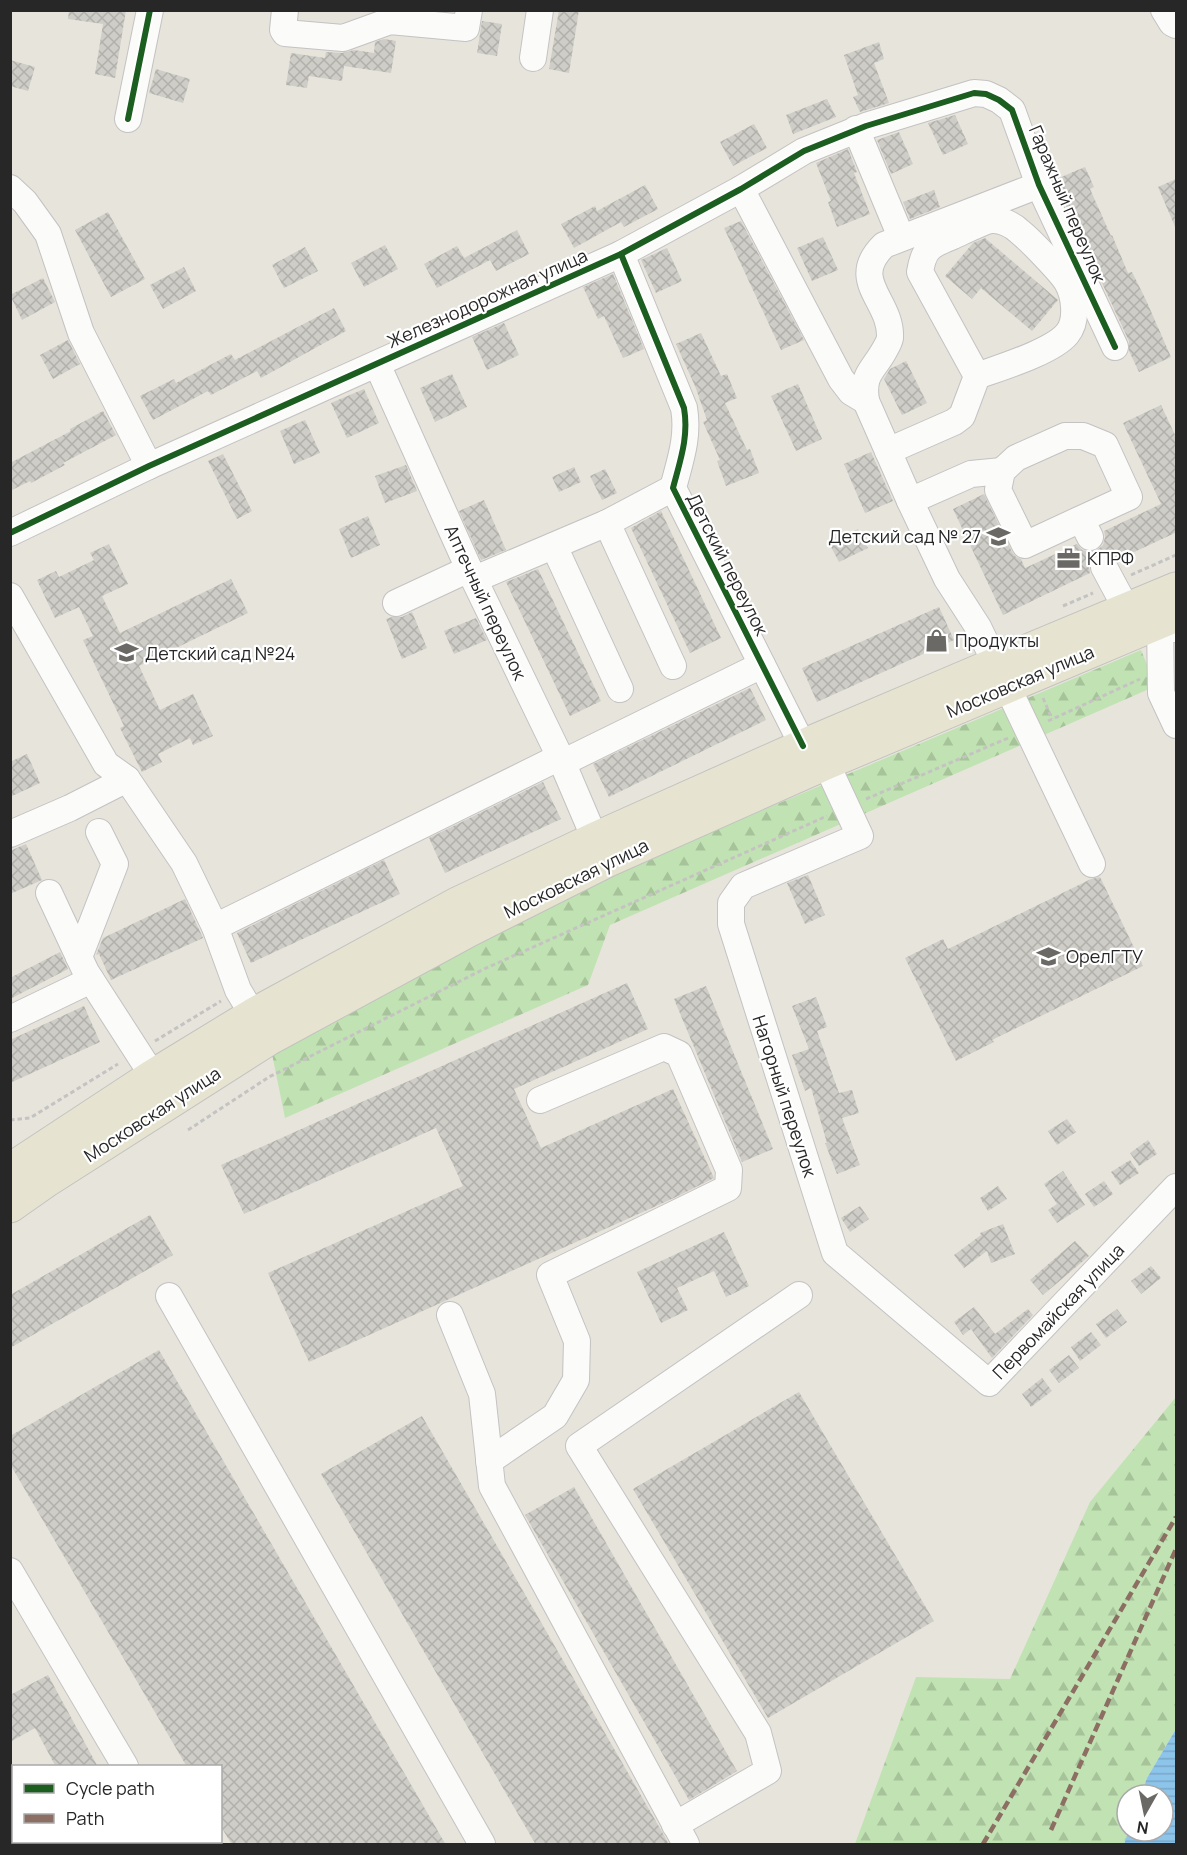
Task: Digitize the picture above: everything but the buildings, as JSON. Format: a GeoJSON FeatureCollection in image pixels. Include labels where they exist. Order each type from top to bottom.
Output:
{"type":"FeatureCollection","features":[{"type":"Feature","properties":{"kind":"main road","name":"Московская улица"},"geometry":{"type":"LineString","coordinates":[[10,1206],[23,1167],[153,1076],[253,1015],[457,904],[595,839],[814,755],[1002,675],[1126,610],[1176,589]]}},
{"type":"Feature","properties":{"kind":"main road","name":"Московская улица"},"geometry":{"type":"LineString","coordinates":[[1002,675],[1171,622]]}},
{"type":"Feature","properties":{"kind":"main road","name":"Московская улица"},"geometry":{"type":"LineString","coordinates":[[23,1167],[268,1040],[469,930],[814,755]]}},
{"type":"Feature","properties":{"kind":"street"},"geometry":{"type":"LineString","coordinates":[[128,119],[150,10]]}},
{"type":"Feature","properties":{"kind":"street"},"geometry":{"type":"LineString","coordinates":[[284,20],[285,33],[343,38],[390,21],[466,28],[469,10]]}},
{"type":"Feature","properties":{"kind":"street"},"geometry":{"type":"LineString","coordinates":[[533,58],[540,10]]}},
{"type":"Feature","properties":{"kind":"street"},"geometry":{"type":"LineString","coordinates":[[1164,10],[1172,23],[1176,25]]}},
{"type":"Feature","properties":{"kind":"street","name":"Железнодорожная улица"},"geometry":{"type":"LineString","coordinates":[[10,533],[149,466],[621,254],[741,189],[804,151],[856,129],[974,93]]}},
{"type":"Feature","properties":{"kind":"street","name":"Гаражный переулок"},"geometry":{"type":"LineString","coordinates":[[974,93],[986,94],[1012,110],[1039,185],[1115,347]]}},
{"type":"Feature","properties":{"kind":"street"},"geometry":{"type":"LineString","coordinates":[[856,129],[901,237]]}},
{"type":"Feature","properties":{"kind":"street"},"geometry":{"type":"LineString","coordinates":[[1039,185],[901,237],[884,245],[876,253],[870,264],[870,282],[888,321],[890,340],[869,373],[864,386],[866,401],[947,579],[978,627],[1092,864]]}},
{"type":"Feature","properties":{"kind":"street"},"geometry":{"type":"LineString","coordinates":[[10,188],[25,202],[48,234],[81,333],[149,466]]}},
{"type":"Feature","properties":{"kind":"street"},"geometry":{"type":"LineString","coordinates":[[741,189],[842,379],[851,392],[866,401]]}},
{"type":"Feature","properties":{"kind":"street"},"geometry":{"type":"LineString","coordinates":[[888,451],[954,422],[962,416],[976,376],[920,272],[922,257],[931,245],[991,220],[1007,223],[1020,231],[1066,280],[1074,307],[1073,321],[1067,334],[1055,344],[976,376]]}},
{"type":"Feature","properties":{"kind":"street","name":"Детский переулок"},"geometry":{"type":"LineString","coordinates":[[621,254],[684,408],[687,425],[685,446],[673,488],[762,665],[846,807],[860,836],[743,886]]}},
{"type":"Feature","properties":{"kind":"street","name":"Аптечный переулок"},"geometry":{"type":"LineString","coordinates":[[377,364],[472,574],[561,760],[595,839]]}},
{"type":"Feature","properties":{"kind":"street"},"geometry":{"type":"LineString","coordinates":[[910,501],[971,474],[1002,471],[1016,458],[1065,436],[1083,435],[1106,446],[1129,497],[1086,528],[1025,545],[998,490],[1002,471]]}},
{"type":"Feature","properties":{"kind":"street"},"geometry":{"type":"LineString","coordinates":[[396,603],[554,546],[607,523],[673,488]]}},
{"type":"Feature","properties":{"kind":"street"},"geometry":{"type":"LineString","coordinates":[[607,523],[673,666]]}},
{"type":"Feature","properties":{"kind":"street"},"geometry":{"type":"LineString","coordinates":[[554,546],[620,689]]}},
{"type":"Feature","properties":{"kind":"street"},"geometry":{"type":"LineString","coordinates":[[1104,567],[1126,610]]}},
{"type":"Feature","properties":{"kind":"street"},"geometry":{"type":"LineString","coordinates":[[10,596],[106,764],[127,779],[183,863],[215,927],[238,990],[253,1015]]}},
{"type":"Feature","properties":{"kind":"street"},"geometry":{"type":"LineString","coordinates":[[1171,622],[1161,669],[1161,693],[1176,725]]}},
{"type":"Feature","properties":{"kind":"street"},"geometry":{"type":"LineString","coordinates":[[215,927],[762,665]]}},
{"type":"Feature","properties":{"kind":"street"},"geometry":{"type":"LineString","coordinates":[[10,834],[70,808],[127,779]]}},
{"type":"Feature","properties":{"kind":"street"},"geometry":{"type":"LineString","coordinates":[[79,957],[115,864],[99,832]]}},
{"type":"Feature","properties":{"kind":"street","name":"Нагорный переулок"},"geometry":{"type":"LineString","coordinates":[[743,886],[731,903],[731,924],[835,1253],[879,1292]]}},
{"type":"Feature","properties":{"kind":"street"},"geometry":{"type":"LineString","coordinates":[[49,893],[91,980],[153,1076]]}},
{"type":"Feature","properties":{"kind":"street"},"geometry":{"type":"LineString","coordinates":[[10,1019],[91,980]]}},
{"type":"Feature","properties":{"kind":"street"},"geometry":{"type":"LineString","coordinates":[[489,1461],[555,1416],[576,1380],[578,1341],[550,1275],[728,1188],[729,1170],[679,1054],[664,1047],[540,1100]]}},
{"type":"Feature","properties":{"kind":"street","name":"Первомайская улица"},"geometry":{"type":"LineString","coordinates":[[879,1292],[989,1383],[1176,1187]]}},
{"type":"Feature","properties":{"kind":"street"},"geometry":{"type":"LineString","coordinates":[[450,1315],[482,1394],[492,1486],[681,1835],[768,1771],[758,1733],[579,1446],[799,1295]]}},
{"type":"Feature","properties":{"kind":"street"},"geometry":{"type":"LineString","coordinates":[[169,1296],[482,1845]]}},
{"type":"Feature","properties":{"kind":"street"},"geometry":{"type":"LineString","coordinates":[[10,1571],[124,1765]]}},
{"type":"Feature","properties":{"kind":"path"},"geometry":{"type":"LineString","coordinates":[[188,1130],[269,1077],[484,969],[1161,669]]}},
{"type":"Feature","properties":{"kind":"path"},"geometry":{"type":"LineString","coordinates":[[1041,694],[1052,719]]}},
{"type":"Feature","properties":{"kind":"green space"},"geometry":{"type":"Polygon","coordinates":[[[1141,650],[1156,686],[610,925],[588,985],[285,1118],[272,1054],[600,879],[1141,650]]]}},
{"type":"Feature","properties":{"kind":"green space"},"geometry":{"type":"Polygon","coordinates":[[[1176,1397],[1176,1729],[1145,1783],[1115,1783],[1115,1843],[1124,1844],[855,1844],[916,1677],[1010,1679],[1090,1502],[1176,1397]]]}},
{"type":"Feature","properties":{"kind":"water"},"geometry":{"type":"Polygon","coordinates":[[[1176,1729],[1176,1844],[1124,1844],[1175,1843],[1175,1783],[1145,1783],[1176,1729]]]}},
{"type":"Feature","properties":{"kind":"marked path"},"geometry":{"type":"LineString","coordinates":[[983,1844],[1176,1517]]}},
{"type":"Feature","properties":{"kind":"marked path"},"geometry":{"type":"LineString","coordinates":[[1051,1830],[1176,1549]]}},
{"type":"Feature","properties":{"kind":"cycle path"},"geometry":{"type":"LineString","coordinates":[[128,119],[150,10]]}},
{"type":"Feature","properties":{"kind":"cycle path"},"geometry":{"type":"LineString","coordinates":[[10,533],[149,466],[621,254],[741,189],[804,151],[866,126],[974,93],[986,94],[1012,110],[1039,185],[1115,347]]}},
{"type":"Feature","properties":{"kind":"cycle path"},"geometry":{"type":"LineString","coordinates":[[621,254],[684,408],[685,439],[673,488],[803,746]]}},
{"type":"Feature","properties":{"kind":"place","name":"Детский сад № 27"},"geometry":{"type":"Point","coordinates":[999,536]}},
{"type":"Feature","properties":{"kind":"place","name":"КПРФ"},"geometry":{"type":"Point","coordinates":[1069,558]}},
{"type":"Feature","properties":{"kind":"place","name":"Продукты"},"geometry":{"type":"Point","coordinates":[937,640]}},
{"type":"Feature","properties":{"kind":"place","name":"Детский сад №24"},"geometry":{"type":"Point","coordinates":[127,653]}},
{"type":"Feature","properties":{"kind":"place","name":"ОрелГТУ"},"geometry":{"type":"Point","coordinates":[1048,956]}}]}
